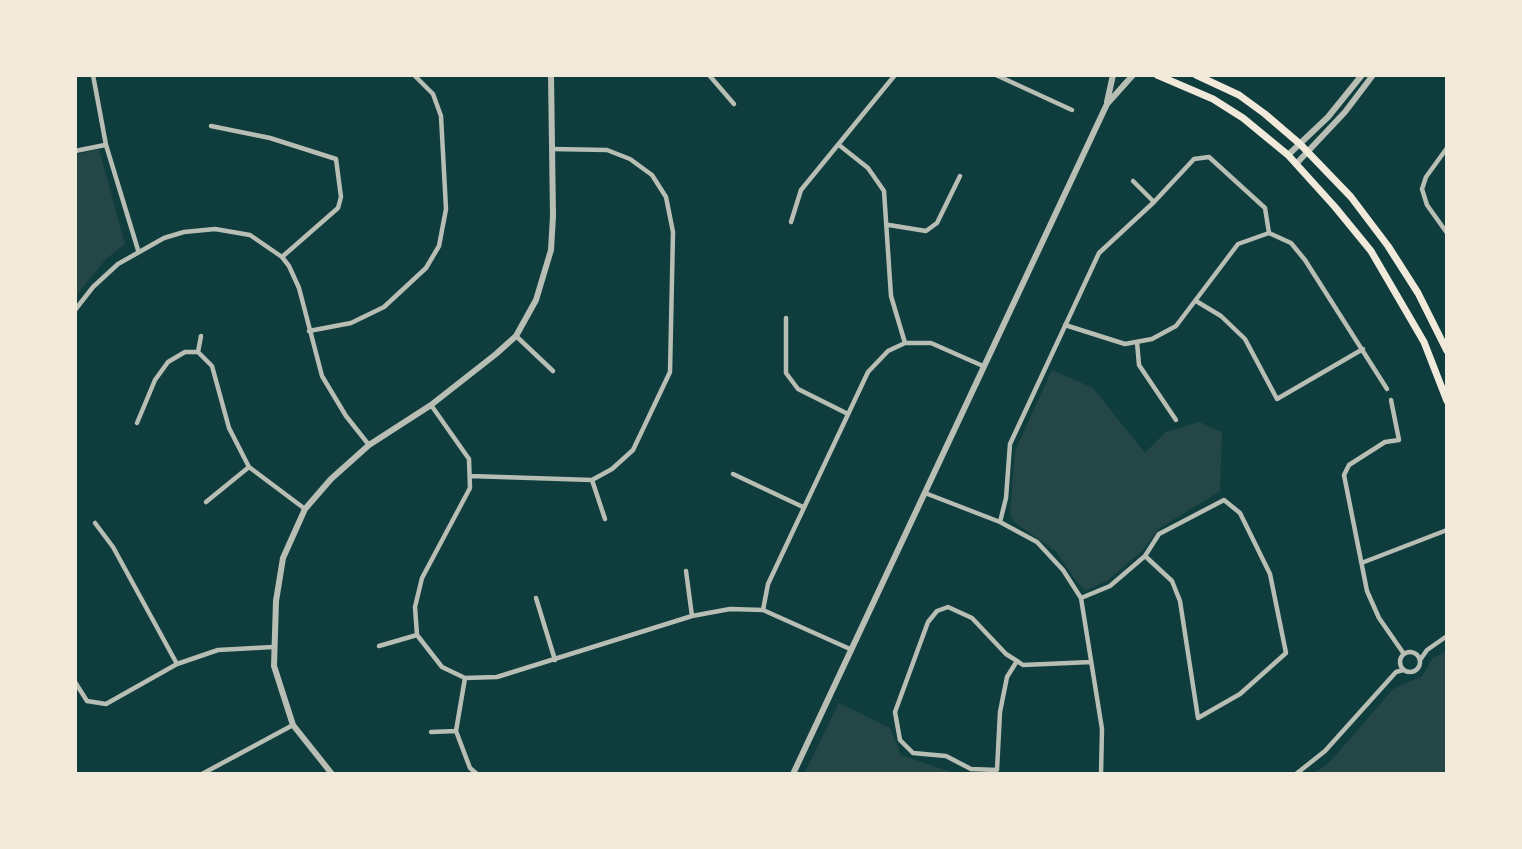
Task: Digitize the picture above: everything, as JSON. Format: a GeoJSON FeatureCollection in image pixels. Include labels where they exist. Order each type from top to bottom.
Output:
{"type":"FeatureCollection","features":[{"type":"Feature","properties":{"kind":"main road"},"geometry":{"type":"LineString","coordinates":[[1157,75],[1226,106],[1288,155],[1371,251],[1424,342],[1447,401]]}},
{"type":"Feature","properties":{"kind":"main road"},"geometry":{"type":"LineString","coordinates":[[1196,75],[1251,103],[1308,152],[1376,228],[1418,293],[1447,351]]}},
{"type":"Feature","properties":{"kind":"street"},"geometry":{"type":"LineString","coordinates":[[93,75],[106,145],[138,250]]}},
{"type":"Feature","properties":{"kind":"street"},"geometry":{"type":"LineString","coordinates":[[332,774],[293,725],[279,686],[273,648],[276,601],[284,558],[305,509],[331,478],[369,445],[431,405],[516,336],[536,300],[551,250],[554,216],[551,75]]}},
{"type":"Feature","properties":{"kind":"street"},"geometry":{"type":"LineString","coordinates":[[709,75],[734,104]]}},
{"type":"Feature","properties":{"kind":"street"},"geometry":{"type":"LineString","coordinates":[[791,222],[801,190],[895,75]]}},
{"type":"Feature","properties":{"kind":"street"},"geometry":{"type":"LineString","coordinates":[[996,75],[1072,110]]}},
{"type":"Feature","properties":{"kind":"street"},"geometry":{"type":"LineString","coordinates":[[793,774],[1107,104],[1113,75]]}},
{"type":"Feature","properties":{"kind":"street"},"geometry":{"type":"LineString","coordinates":[[1107,104],[1133,75]]}},
{"type":"Feature","properties":{"kind":"street"},"geometry":{"type":"LineString","coordinates":[[1288,155],[1362,75]]}},
{"type":"Feature","properties":{"kind":"street"},"geometry":{"type":"LineString","coordinates":[[1296,164],[1374,75]]}},
{"type":"Feature","properties":{"kind":"street"},"geometry":{"type":"LineString","coordinates":[[309,331],[351,323],[384,307],[426,268],[439,246],[446,209],[441,116],[433,94],[416,76]]}},
{"type":"Feature","properties":{"kind":"street"},"geometry":{"type":"LineString","coordinates":[[211,125],[270,138],[336,159],[341,197],[338,208],[282,257]]}},
{"type":"Feature","properties":{"kind":"street"},"geometry":{"type":"LineString","coordinates":[[75,151],[106,145]]}},
{"type":"Feature","properties":{"kind":"street"},"geometry":{"type":"LineString","coordinates":[[839,145],[868,168],[884,191],[889,225],[891,296],[905,344]]}},
{"type":"Feature","properties":{"kind":"street"},"geometry":{"type":"LineString","coordinates":[[1446,231],[1427,205],[1422,189],[1426,177],[1447,148]]}},
{"type":"Feature","properties":{"kind":"street"},"geometry":{"type":"LineString","coordinates":[[470,476],[580,482],[592,480],[612,469],[633,450],[670,372],[673,232],[666,197],[652,175],[630,159],[607,150],[551,149]]}},
{"type":"Feature","properties":{"kind":"street"},"geometry":{"type":"LineString","coordinates":[[1000,522],[1006,498],[1010,444],[1099,253],[1154,202],[1194,159],[1209,158],[1265,208],[1269,233]]}},
{"type":"Feature","properties":{"kind":"street"},"geometry":{"type":"LineString","coordinates":[[889,225],[926,231],[937,223],[960,176]]}},
{"type":"Feature","properties":{"kind":"street"},"geometry":{"type":"LineString","coordinates":[[1133,181],[1154,202]]}},
{"type":"Feature","properties":{"kind":"street"},"geometry":{"type":"LineString","coordinates":[[75,310],[93,287],[138,250],[184,232],[228,230],[258,239],[282,257],[295,277],[316,360],[332,396],[369,445]]}},
{"type":"Feature","properties":{"kind":"street"},"geometry":{"type":"LineString","coordinates":[[1065,325],[1125,344],[1152,339],[1176,326],[1238,244],[1269,233],[1291,243],[1298,251],[1387,389]]}},
{"type":"Feature","properties":{"kind":"street"},"geometry":{"type":"LineString","coordinates":[[1196,301],[1221,316],[1245,339],[1277,399],[1363,349]]}},
{"type":"Feature","properties":{"kind":"street"},"geometry":{"type":"LineString","coordinates":[[786,318],[786,373],[799,389],[848,414]]}},
{"type":"Feature","properties":{"kind":"street"},"geometry":{"type":"LineString","coordinates":[[198,352],[201,336]]}},
{"type":"Feature","properties":{"kind":"street"},"geometry":{"type":"LineString","coordinates":[[516,336],[553,371]]}},
{"type":"Feature","properties":{"kind":"street"},"geometry":{"type":"LineString","coordinates":[[1137,342],[1139,365],[1176,420]]}},
{"type":"Feature","properties":{"kind":"street"},"geometry":{"type":"LineString","coordinates":[[763,610],[768,584],[868,372],[888,351],[905,344],[931,343],[983,366]]}},
{"type":"Feature","properties":{"kind":"street"},"geometry":{"type":"LineString","coordinates":[[137,423],[155,380],[168,362],[185,352],[198,352],[212,366],[229,428],[249,467],[305,509]]}},
{"type":"Feature","properties":{"kind":"street"},"geometry":{"type":"LineString","coordinates":[[1391,400],[1399,440],[1385,442],[1349,465],[1344,475],[1371,600],[1404,654]]}},
{"type":"Feature","properties":{"kind":"street"},"geometry":{"type":"LineString","coordinates":[[431,405],[469,459],[470,476],[470,488],[422,578],[415,607],[417,635],[442,667],[465,678],[497,677],[692,616],[730,609],[763,610],[850,649]]}},
{"type":"Feature","properties":{"kind":"street"},"geometry":{"type":"LineString","coordinates":[[206,502],[249,467]]}},
{"type":"Feature","properties":{"kind":"street"},"geometry":{"type":"LineString","coordinates":[[733,474],[803,507]]}},
{"type":"Feature","properties":{"kind":"street"},"geometry":{"type":"LineString","coordinates":[[592,480],[606,519]]}},
{"type":"Feature","properties":{"kind":"street"},"geometry":{"type":"LineString","coordinates":[[925,494],[1000,522],[1037,542],[1063,570],[1081,598],[1104,746],[1101,774]]}},
{"type":"Feature","properties":{"kind":"street"},"geometry":{"type":"LineString","coordinates":[[1081,598],[1110,586],[1145,556],[1159,534],[1224,500],[1240,513],[1270,574],[1286,653],[1240,694],[1198,718],[1180,601],[1172,581],[1145,556]]}},
{"type":"Feature","properties":{"kind":"street"},"geometry":{"type":"LineString","coordinates":[[95,523],[113,547],[177,664]]}},
{"type":"Feature","properties":{"kind":"street"},"geometry":{"type":"LineString","coordinates":[[1364,562],[1447,530]]}},
{"type":"Feature","properties":{"kind":"street"},"geometry":{"type":"LineString","coordinates":[[686,571],[692,616]]}},
{"type":"Feature","properties":{"kind":"street"},"geometry":{"type":"LineString","coordinates":[[536,598],[555,660]]}},
{"type":"Feature","properties":{"kind":"street"},"geometry":{"type":"LineString","coordinates":[[1017,661],[1007,677],[1000,712],[998,770],[971,769],[946,757],[914,753],[900,740],[895,712],[928,622],[937,611],[948,607],[972,618],[1023,665],[1091,662]]}},
{"type":"Feature","properties":{"kind":"street"},"geometry":{"type":"LineString","coordinates":[[379,646],[417,635]]}},
{"type":"Feature","properties":{"kind":"street"},"geometry":{"type":"LineString","coordinates":[[1420,660],[1412,652],[1404,654],[1399,664],[1409,673],[1416,670],[1427,650],[1447,636]]}},
{"type":"Feature","properties":{"kind":"street"},"geometry":{"type":"LineString","coordinates":[[75,682],[86,701],[106,704],[177,664],[218,650],[273,648]]}},
{"type":"Feature","properties":{"kind":"street"},"geometry":{"type":"LineString","coordinates":[[1296,774],[1325,751],[1396,672],[1403,670]]}},
{"type":"Feature","properties":{"kind":"street"},"geometry":{"type":"LineString","coordinates":[[465,678],[456,731],[470,768],[477,774]]}},
{"type":"Feature","properties":{"kind":"street"},"geometry":{"type":"LineString","coordinates":[[202,774],[293,725]]}},
{"type":"Feature","properties":{"kind":"street"},"geometry":{"type":"LineString","coordinates":[[431,732],[456,731]]}},
{"type":"Feature","properties":{"kind":"shaded area"},"geometry":{"type":"Polygon","coordinates":[[[99,149],[125,244],[106,259],[75,297],[75,155],[99,149]]]}},
{"type":"Feature","properties":{"kind":"shaded area"},"geometry":{"type":"Polygon","coordinates":[[[1052,370],[1093,388],[1145,453],[1166,432],[1199,422],[1222,432],[1220,491],[1160,528],[1142,551],[1108,580],[1086,591],[1056,551],[1014,522],[1010,513],[1015,451],[1052,370]]]}},
{"type":"Feature","properties":{"kind":"shaded area"},"geometry":{"type":"Polygon","coordinates":[[[1447,650],[1447,774],[1312,774],[1329,763],[1393,689],[1422,676],[1432,659],[1447,650]]]}},
{"type":"Feature","properties":{"kind":"shaded area"},"geometry":{"type":"Polygon","coordinates":[[[839,703],[890,728],[901,755],[957,774],[805,772],[839,703]]]}}]}
